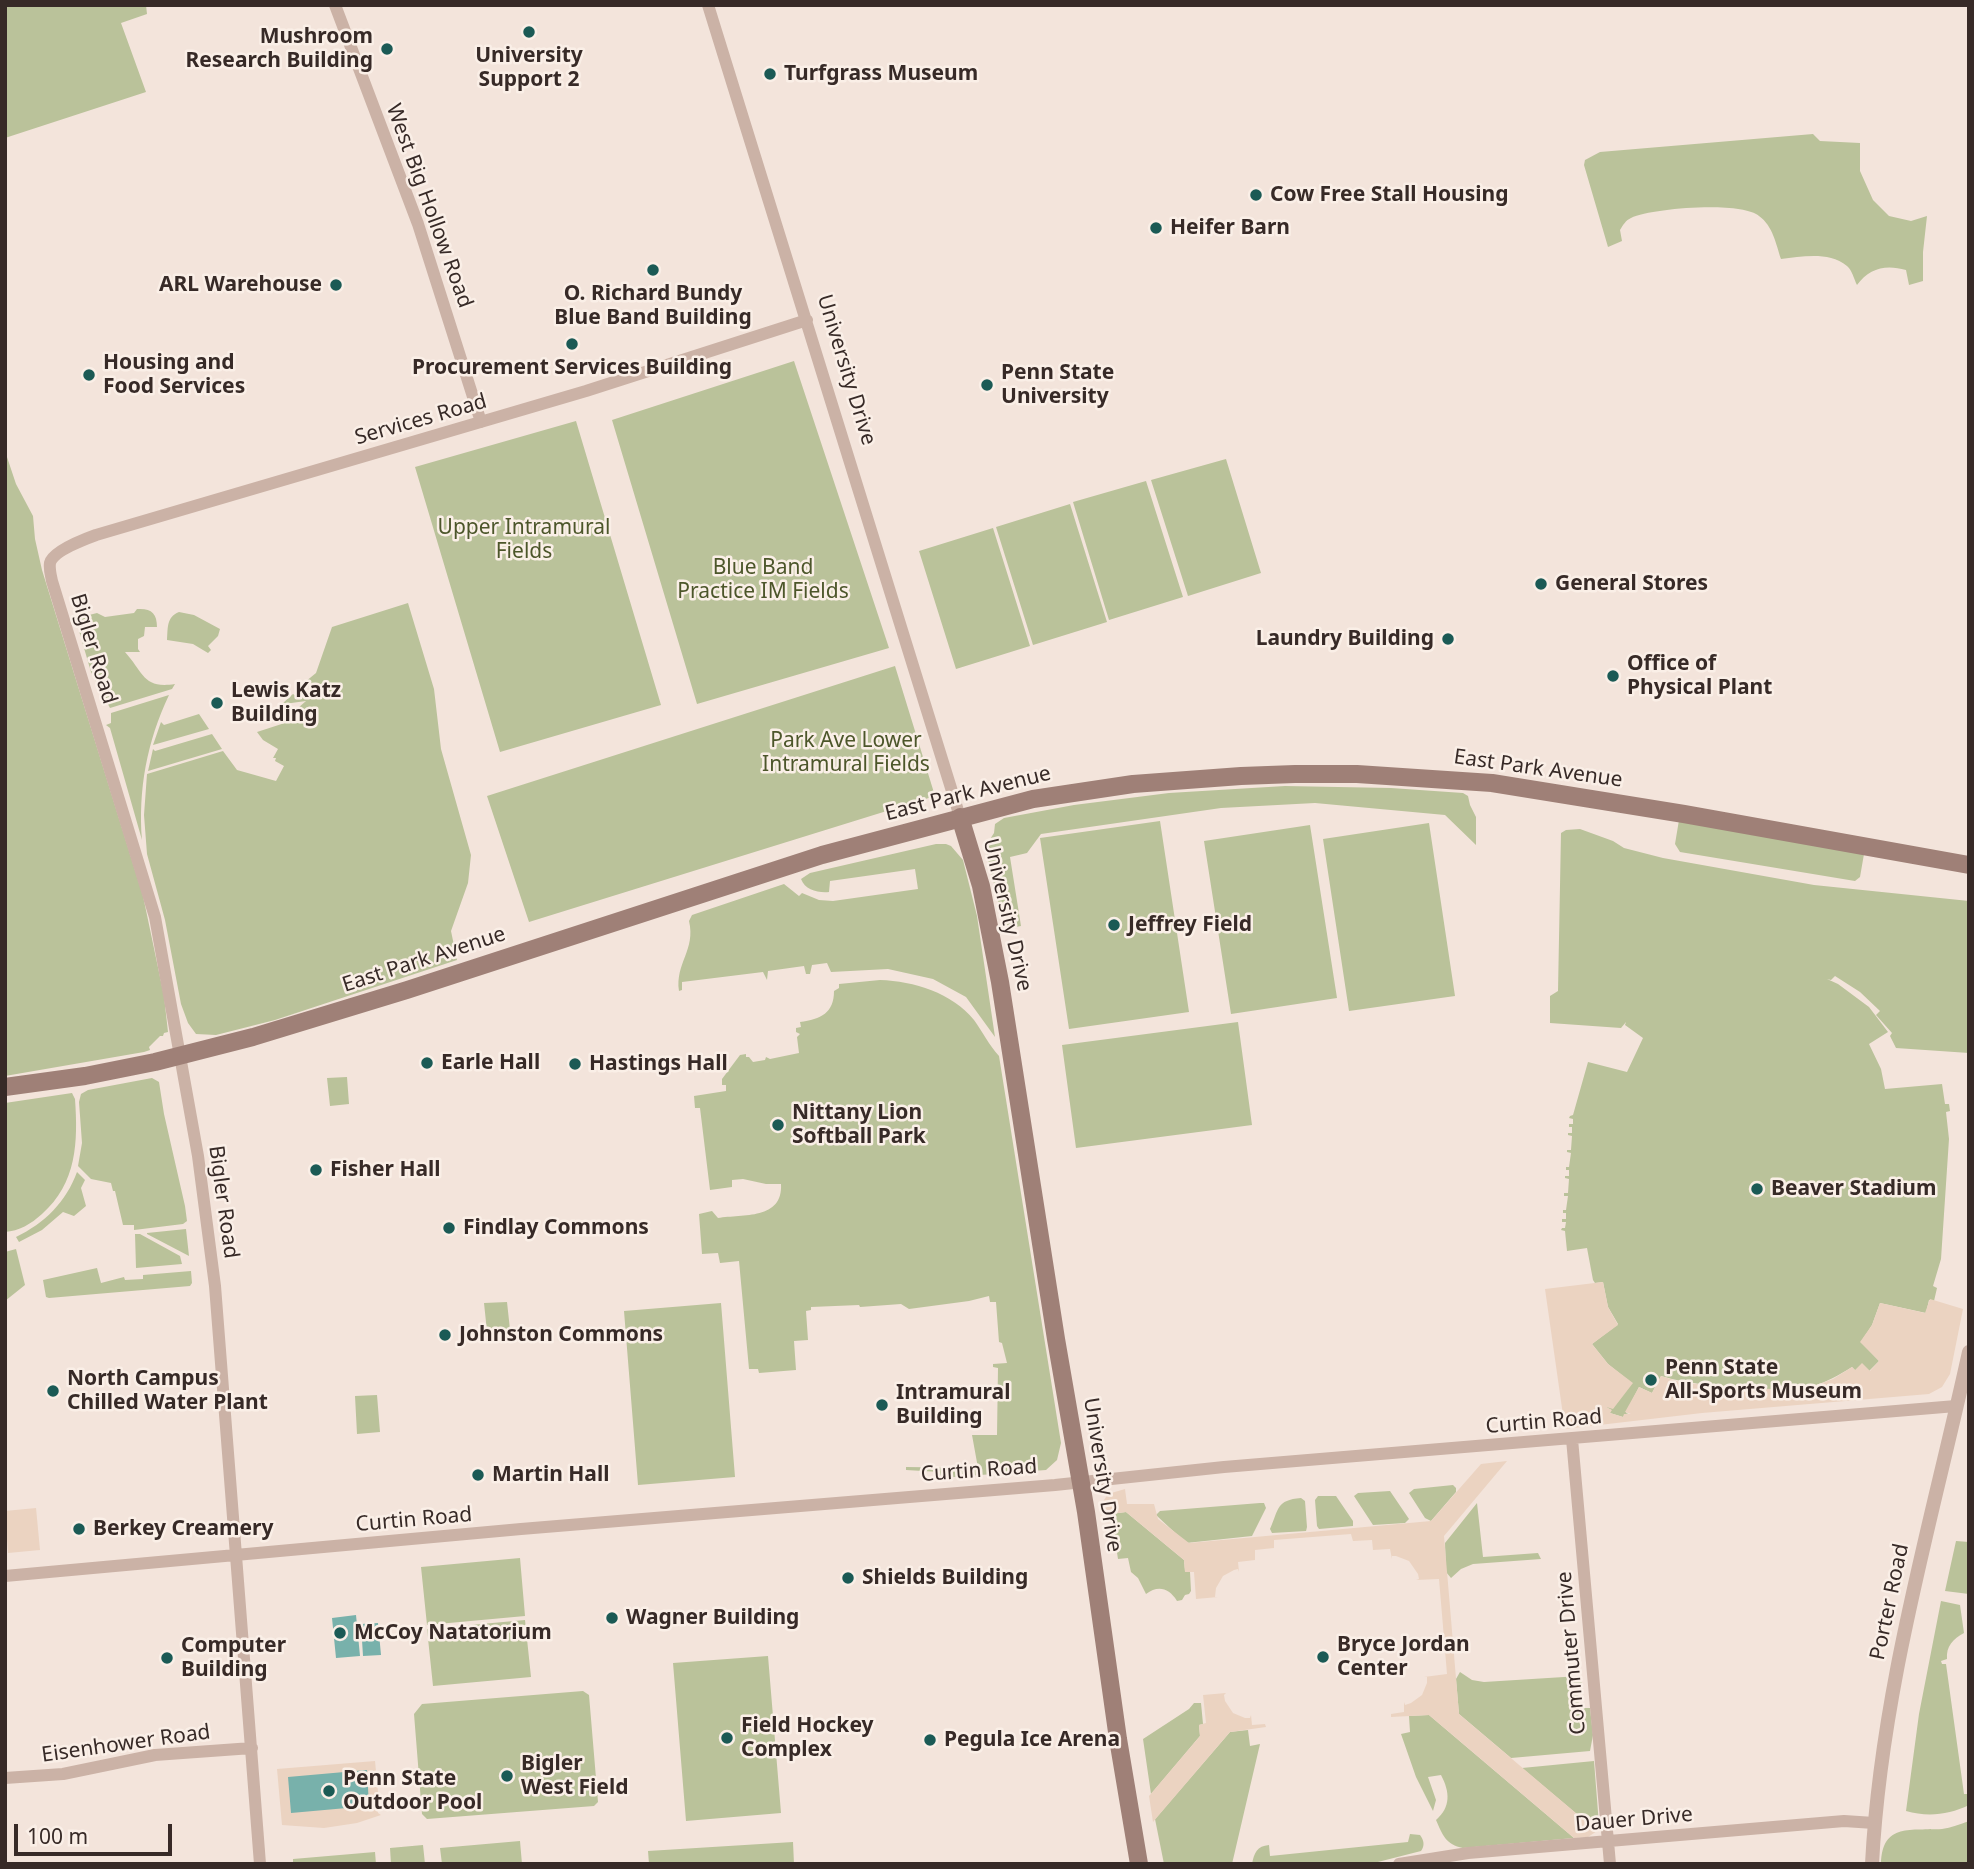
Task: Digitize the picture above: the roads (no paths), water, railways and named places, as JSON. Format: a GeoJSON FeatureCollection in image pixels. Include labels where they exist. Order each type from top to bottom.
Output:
{"type":"FeatureCollection","features":[{"type":"Feature","properties":{"kind":"main road","name":"East Park Avenue"},"geometry":{"type":"LineString","coordinates":[[5,1087],[85,1076],[180,1056],[295,1026],[793,863],[1033,799],[1133,784],[1241,776],[1357,774],[1441,779],[1533,789],[1969,865]]}},
{"type":"Feature","properties":{"kind":"main road","name":"University Drive"},"geometry":{"type":"LineString","coordinates":[[960,817],[981,886],[1000,982],[1081,1482],[1139,1864]]}},
{"type":"Feature","properties":{"kind":"street","name":"West Big Hollow Road"},"geometry":{"type":"LineString","coordinates":[[335,5],[418,224],[481,422]]}},
{"type":"Feature","properties":{"kind":"street","name":"University Drive"},"geometry":{"type":"LineString","coordinates":[[708,5],[960,817]]}},
{"type":"Feature","properties":{"kind":"street","name":"Services Road"},"geometry":{"type":"LineString","coordinates":[[50,564],[53,557],[96,536],[597,388],[807,320]]}},
{"type":"Feature","properties":{"kind":"street","name":"Bigler Road"},"geometry":{"type":"LineString","coordinates":[[50,564],[52,581],[155,917],[180,1056],[213,1265],[260,1864]]}},
{"type":"Feature","properties":{"kind":"street","name":"Porter Road"},"geometry":{"type":"LineString","coordinates":[[1872,1864],[1874,1823],[1894,1684],[1915,1581],[1969,1352]]}},
{"type":"Feature","properties":{"kind":"street","name":"Curtin Road"},"geometry":{"type":"LineString","coordinates":[[5,1576],[1081,1482],[1224,1466],[1956,1406]]}},
{"type":"Feature","properties":{"kind":"street","name":"Commuter Drive"},"geometry":{"type":"LineString","coordinates":[[1572,1439],[1610,1864]]}},
{"type":"Feature","properties":{"kind":"street","name":"Eisenhower Road"},"geometry":{"type":"LineString","coordinates":[[5,1779],[63,1774],[155,1755],[252,1748]]}},
{"type":"Feature","properties":{"kind":"street","name":"Dauer Drive"},"geometry":{"type":"LineString","coordinates":[[1399,1864],[1468,1853],[1844,1821],[1874,1823]]}},
{"type":"Feature","properties":{"kind":"water"},"geometry":{"type":"Polygon","coordinates":[[[356,1615],[360,1656],[336,1658],[332,1618],[356,1615]]]}},
{"type":"Feature","properties":{"kind":"water"},"geometry":{"type":"Polygon","coordinates":[[[378,1623],[381,1655],[363,1656],[361,1624],[378,1623]]]}},
{"type":"Feature","properties":{"kind":"water","name":"Penn State Outdoor Pool"},"geometry":{"type":"Polygon","coordinates":[[[367,1770],[369,1806],[291,1813],[288,1777],[367,1770]]]}},
{"type":"Feature","properties":{"kind":"place","name":"University Support 2"},"geometry":{"type":"Point","coordinates":[529,32]}},
{"type":"Feature","properties":{"kind":"place","name":"Mushroom Research Building"},"geometry":{"type":"Point","coordinates":[387,49]}},
{"type":"Feature","properties":{"kind":"place","name":"Turfgrass Museum"},"geometry":{"type":"Point","coordinates":[770,74]}},
{"type":"Feature","properties":{"kind":"place","name":"Cow Free Stall Housing"},"geometry":{"type":"Point","coordinates":[1256,195]}},
{"type":"Feature","properties":{"kind":"place","name":"Heifer Barn"},"geometry":{"type":"Point","coordinates":[1156,228]}},
{"type":"Feature","properties":{"kind":"place","name":"O. Richard Bundy Blue Band Building"},"geometry":{"type":"Point","coordinates":[653,270]}},
{"type":"Feature","properties":{"kind":"place","name":"ARL Warehouse"},"geometry":{"type":"Point","coordinates":[336,285]}},
{"type":"Feature","properties":{"kind":"place","name":"Procurement Services Building"},"geometry":{"type":"Point","coordinates":[572,344]}},
{"type":"Feature","properties":{"kind":"place","name":"Housing and Food Services"},"geometry":{"type":"Point","coordinates":[89,375]}},
{"type":"Feature","properties":{"kind":"place","name":"Penn State University"},"geometry":{"type":"Point","coordinates":[987,385]}},
{"type":"Feature","properties":{"kind":"place","name":"General Stores"},"geometry":{"type":"Point","coordinates":[1541,584]}},
{"type":"Feature","properties":{"kind":"place","name":"Laundry Building"},"geometry":{"type":"Point","coordinates":[1448,639]}},
{"type":"Feature","properties":{"kind":"place","name":"Office of Physical Plant"},"geometry":{"type":"Point","coordinates":[1613,676]}},
{"type":"Feature","properties":{"kind":"place","name":"Lewis Katz Building"},"geometry":{"type":"Point","coordinates":[217,703]}},
{"type":"Feature","properties":{"kind":"place","name":"Jeffrey Field"},"geometry":{"type":"Point","coordinates":[1114,925]}},
{"type":"Feature","properties":{"kind":"place","name":"Earle Hall"},"geometry":{"type":"Point","coordinates":[427,1063]}},
{"type":"Feature","properties":{"kind":"place","name":"Hastings Hall"},"geometry":{"type":"Point","coordinates":[575,1064]}},
{"type":"Feature","properties":{"kind":"place","name":"Nittany Lion Softball Park"},"geometry":{"type":"Point","coordinates":[778,1125]}},
{"type":"Feature","properties":{"kind":"place","name":"Fisher Hall"},"geometry":{"type":"Point","coordinates":[316,1170]}},
{"type":"Feature","properties":{"kind":"place","name":"Beaver Stadium"},"geometry":{"type":"Point","coordinates":[1757,1189]}},
{"type":"Feature","properties":{"kind":"place","name":"Findlay Commons"},"geometry":{"type":"Point","coordinates":[449,1228]}},
{"type":"Feature","properties":{"kind":"place","name":"Johnston Commons"},"geometry":{"type":"Point","coordinates":[445,1335]}},
{"type":"Feature","properties":{"kind":"place","name":"Penn State All-Sports Museum"},"geometry":{"type":"Point","coordinates":[1651,1380]}},
{"type":"Feature","properties":{"kind":"place","name":"North Campus Chilled Water Plant"},"geometry":{"type":"Point","coordinates":[53,1391]}},
{"type":"Feature","properties":{"kind":"place","name":"Intramural Building"},"geometry":{"type":"Point","coordinates":[882,1405]}},
{"type":"Feature","properties":{"kind":"place","name":"Martin Hall"},"geometry":{"type":"Point","coordinates":[478,1475]}},
{"type":"Feature","properties":{"kind":"place","name":"Berkey Creamery"},"geometry":{"type":"Point","coordinates":[79,1529]}},
{"type":"Feature","properties":{"kind":"place","name":"Shields Building"},"geometry":{"type":"Point","coordinates":[848,1578]}},
{"type":"Feature","properties":{"kind":"place","name":"Wagner Building"},"geometry":{"type":"Point","coordinates":[612,1618]}},
{"type":"Feature","properties":{"kind":"place","name":"McCoy Natatorium"},"geometry":{"type":"Point","coordinates":[340,1633]}},
{"type":"Feature","properties":{"kind":"place","name":"Bryce Jordan Center"},"geometry":{"type":"Point","coordinates":[1323,1657]}},
{"type":"Feature","properties":{"kind":"place","name":"Computer Building"},"geometry":{"type":"Point","coordinates":[167,1658]}},
{"type":"Feature","properties":{"kind":"place","name":"Field Hockey Complex"},"geometry":{"type":"Point","coordinates":[727,1738]}},
{"type":"Feature","properties":{"kind":"place","name":"Pegula Ice Arena"},"geometry":{"type":"Point","coordinates":[930,1740]}},
{"type":"Feature","properties":{"kind":"place","name":"Bigler West Field"},"geometry":{"type":"Point","coordinates":[507,1776]}},
{"type":"Feature","properties":{"kind":"place","name":"Penn State Outdoor Pool"},"geometry":{"type":"Point","coordinates":[329,1791]}},
{"type":"Feature","properties":{"kind":"park label","name":"Upper Intramural Fields"},"geometry":{"type":"Point","coordinates":[524,540]}},
{"type":"Feature","properties":{"kind":"park label","name":"Blue Band Practice IM Fields"},"geometry":{"type":"Point","coordinates":[763,580]}},
{"type":"Feature","properties":{"kind":"park label","name":"Park Ave Lower Intramural Fields"},"geometry":{"type":"Point","coordinates":[846,753]}}]}
